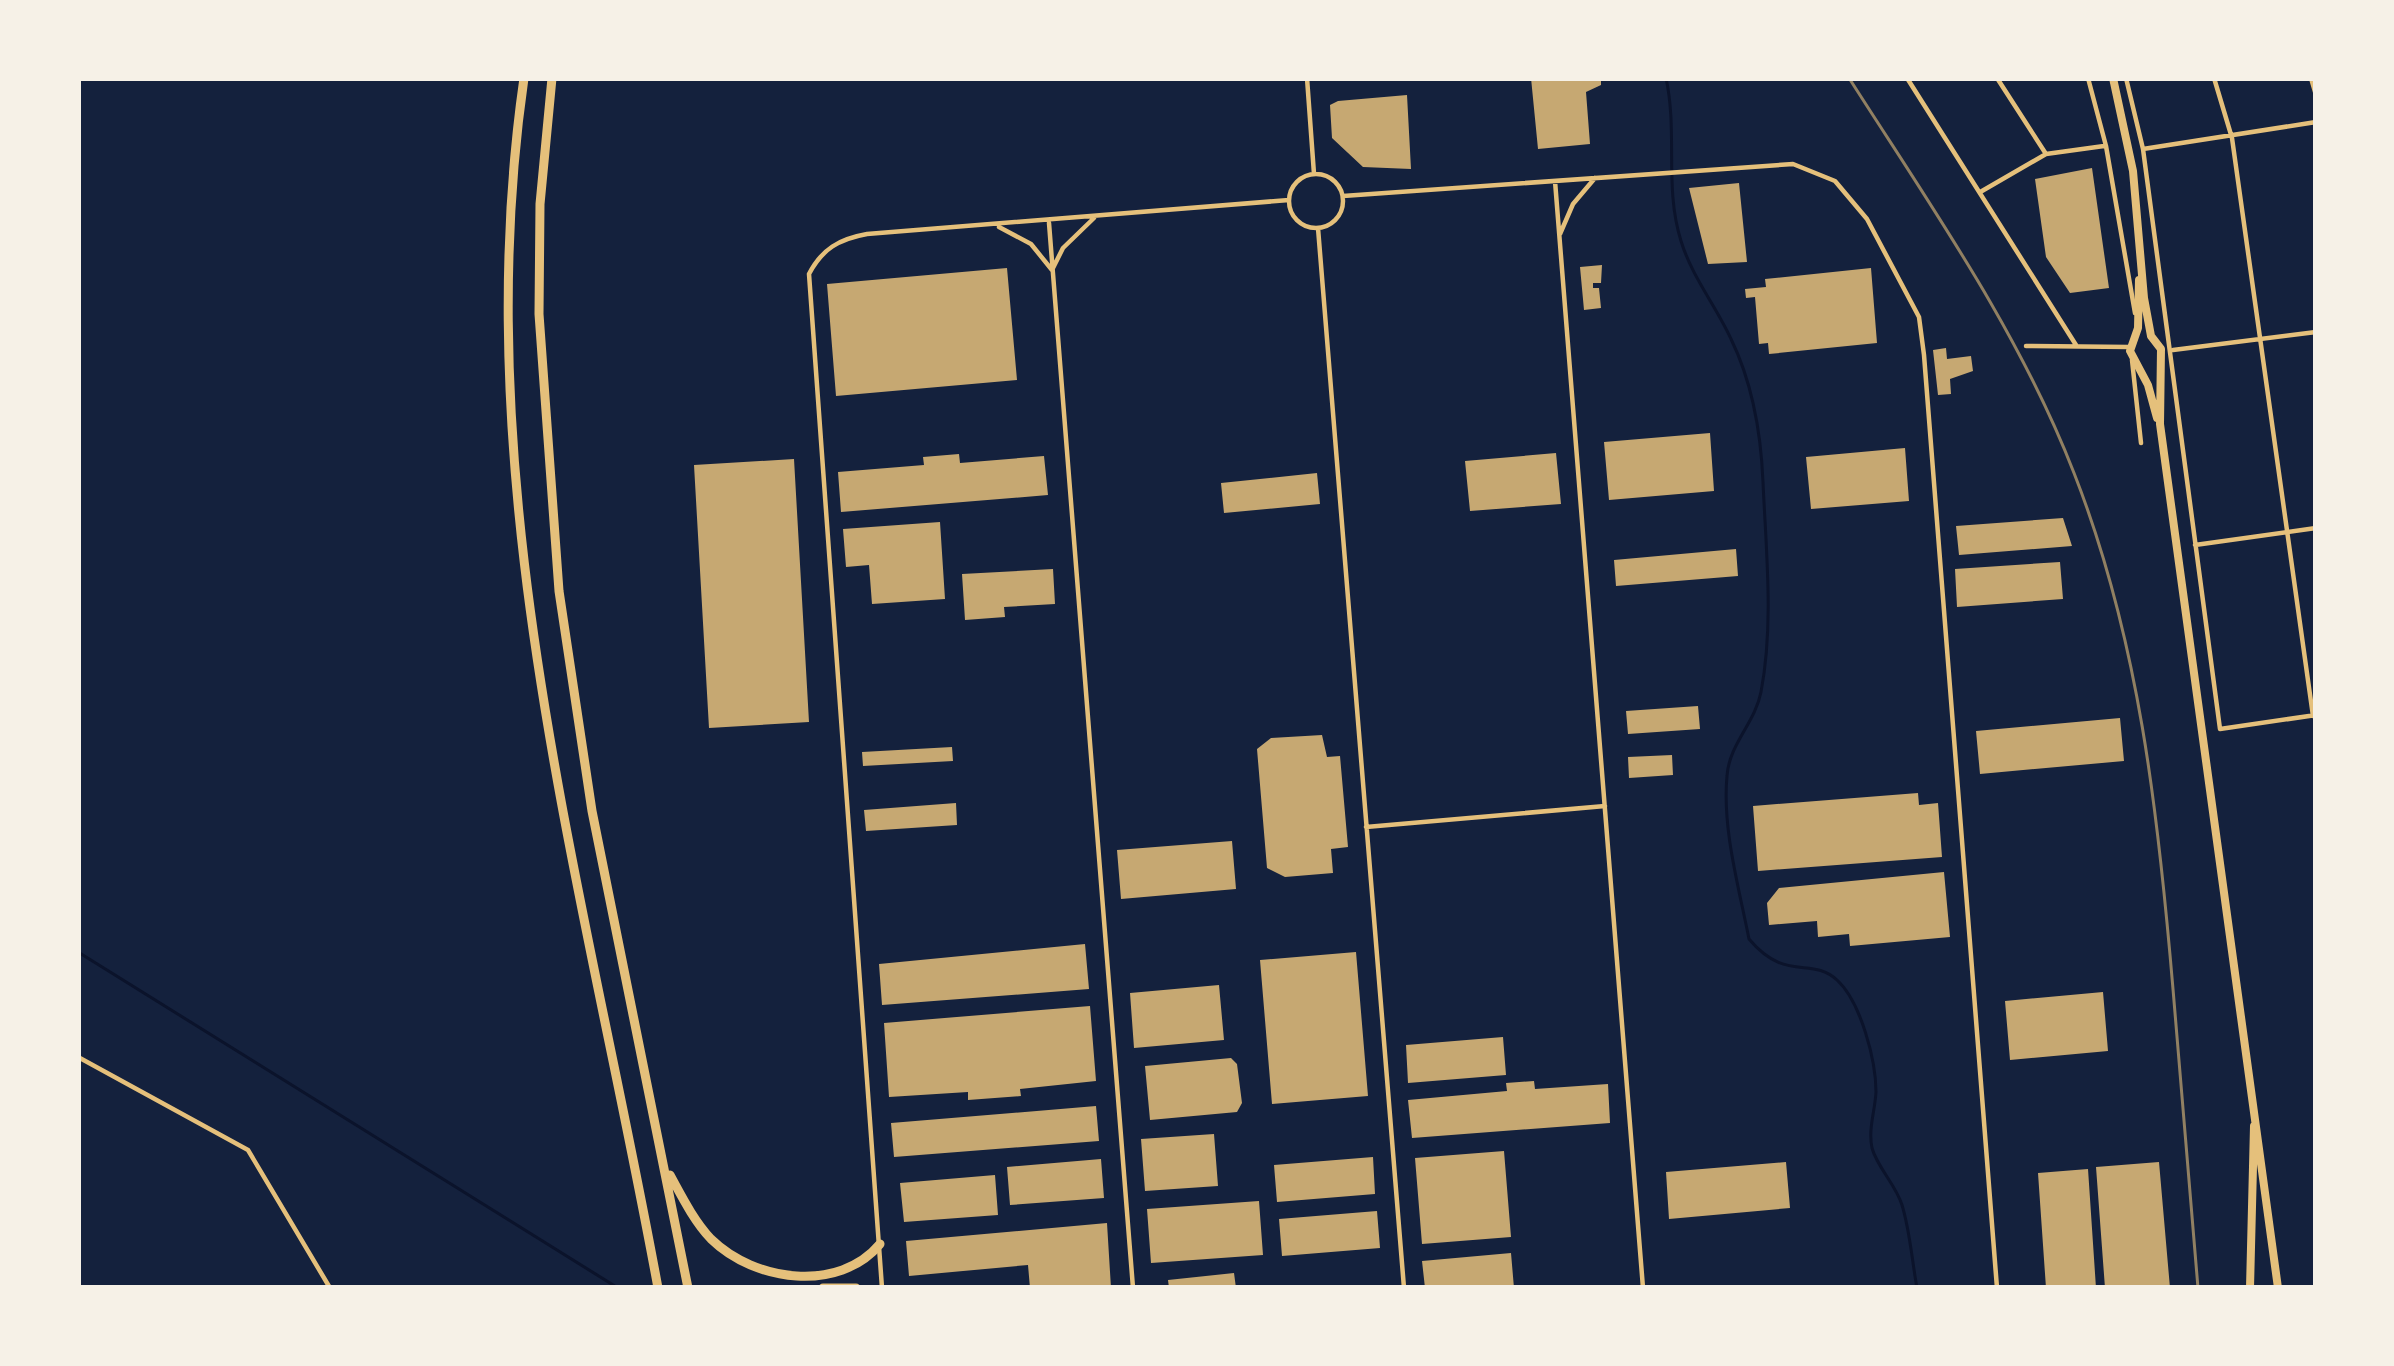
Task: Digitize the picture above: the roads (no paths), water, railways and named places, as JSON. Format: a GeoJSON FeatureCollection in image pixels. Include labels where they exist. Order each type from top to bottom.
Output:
{"type":"FeatureCollection","features":[{"type":"Feature","properties":{"kind":"highway"},"geometry":{"type":"LineString","coordinates":[[524,78],[513,183],[507,331],[522,552],[547,719],[658,1288]]}},
{"type":"Feature","properties":{"kind":"highway"},"geometry":{"type":"LineString","coordinates":[[552,78],[540,204],[539,314],[559,591],[592,811],[688,1288]]}},
{"type":"Feature","properties":{"kind":"highway"},"geometry":{"type":"LineString","coordinates":[[665,1165],[709,1237],[731,1256],[757,1268],[781,1274],[840,1273],[856,1268],[880,1244]]}},
{"type":"Feature","properties":{"kind":"highway"},"geometry":{"type":"LineString","coordinates":[[823,1288],[856,1288]]}},
{"type":"Feature","properties":{"kind":"main road"},"geometry":{"type":"LineString","coordinates":[[2113,78],[2133,171],[2151,336]]}},
{"type":"Feature","properties":{"kind":"main road"},"geometry":{"type":"LineString","coordinates":[[2142,255],[2137,332],[2129,347],[2160,424]]}},
{"type":"Feature","properties":{"kind":"main road"},"geometry":{"type":"LineString","coordinates":[[2137,332],[2159,344],[2160,424],[2278,1288]]}},
{"type":"Feature","properties":{"kind":"main road"},"geometry":{"type":"LineString","coordinates":[[2135,361],[2147,365],[2158,358]]}},
{"type":"Feature","properties":{"kind":"main road"},"geometry":{"type":"LineString","coordinates":[[2250,1288],[2250,1144],[2255,1119]]}},
{"type":"Feature","properties":{"kind":"street"},"geometry":{"type":"LineString","coordinates":[[1307,78],[1314,174]]}},
{"type":"Feature","properties":{"kind":"street"},"geometry":{"type":"LineString","coordinates":[[1907,78],[2076,345]]}},
{"type":"Feature","properties":{"kind":"street"},"geometry":{"type":"LineString","coordinates":[[1997,78],[2046,154]]}},
{"type":"Feature","properties":{"kind":"street"},"geometry":{"type":"LineString","coordinates":[[2088,78],[2106,146],[2137,332]]}},
{"type":"Feature","properties":{"kind":"street"},"geometry":{"type":"LineString","coordinates":[[2126,78],[2143,149],[2220,729],[2314,716],[2232,138],[2214,78]]}},
{"type":"Feature","properties":{"kind":"street"},"geometry":{"type":"LineString","coordinates":[[2311,78],[2316,95]]}},
{"type":"Feature","properties":{"kind":"street"},"geometry":{"type":"LineString","coordinates":[[2143,149],[2316,122]]}},
{"type":"Feature","properties":{"kind":"street"},"geometry":{"type":"LineString","coordinates":[[1982,191],[2046,154],[2106,146]]}},
{"type":"Feature","properties":{"kind":"street"},"geometry":{"type":"LineString","coordinates":[[1343,196],[1793,164],[1819,171],[1853,198],[1898,271],[1920,325],[1997,1288]]}},
{"type":"Feature","properties":{"kind":"street"},"geometry":{"type":"LineString","coordinates":[[1314,174],[1336,182],[1343,196],[1340,214],[1318,228],[1301,224],[1290,209],[1299,179],[1314,174]]}},
{"type":"Feature","properties":{"kind":"street"},"geometry":{"type":"LineString","coordinates":[[1559,235],[1574,204],[1595,178]]}},
{"type":"Feature","properties":{"kind":"street"},"geometry":{"type":"LineString","coordinates":[[1555,180],[1643,1288]]}},
{"type":"Feature","properties":{"kind":"street"},"geometry":{"type":"LineString","coordinates":[[882,1288],[808,274],[817,259],[845,238],[867,234],[1289,200]]}},
{"type":"Feature","properties":{"kind":"street"},"geometry":{"type":"LineString","coordinates":[[1052,270],[1063,248],[1096,217]]}},
{"type":"Feature","properties":{"kind":"street"},"geometry":{"type":"LineString","coordinates":[[1049,220],[1132,1288]]}},
{"type":"Feature","properties":{"kind":"street"},"geometry":{"type":"LineString","coordinates":[[994,224],[1031,244],[1052,270]]}},
{"type":"Feature","properties":{"kind":"street"},"geometry":{"type":"LineString","coordinates":[[1318,228],[1404,1288]]}},
{"type":"Feature","properties":{"kind":"street"},"geometry":{"type":"LineString","coordinates":[[2171,351],[2316,332]]}},
{"type":"Feature","properties":{"kind":"street"},"geometry":{"type":"LineString","coordinates":[[2026,346],[2129,347]]}},
{"type":"Feature","properties":{"kind":"street"},"geometry":{"type":"LineString","coordinates":[[2135,361],[2141,443]]}},
{"type":"Feature","properties":{"kind":"street"},"geometry":{"type":"LineString","coordinates":[[2195,545],[2316,528]]}},
{"type":"Feature","properties":{"kind":"street"},"geometry":{"type":"LineString","coordinates":[[1366,826],[1607,806]]}},
{"type":"Feature","properties":{"kind":"street"},"geometry":{"type":"LineString","coordinates":[[78,1057],[248,1150],[330,1288]]}},
{"type":"Feature","properties":{"kind":"waterway"},"geometry":{"type":"LineString","coordinates":[[1666,78],[1676,221],[1691,267],[1745,373],[1762,464],[1767,640],[1758,703],[1732,754],[1727,776],[1736,879],[1749,939],[1775,961],[1827,973],[1837,980],[1860,1017],[1875,1079],[1872,1148],[1902,1205],[1917,1288]]}},
{"type":"Feature","properties":{"kind":"waterway"},"geometry":{"type":"LineString","coordinates":[[78,952],[618,1288]]}},
{"type":"Feature","properties":{"kind":"railway"},"geometry":{"type":"LineString","coordinates":[[1849,78],[1971,270],[2027,369],[2074,473],[2115,599],[2142,727],[2160,857],[2198,1288]]}}]}
